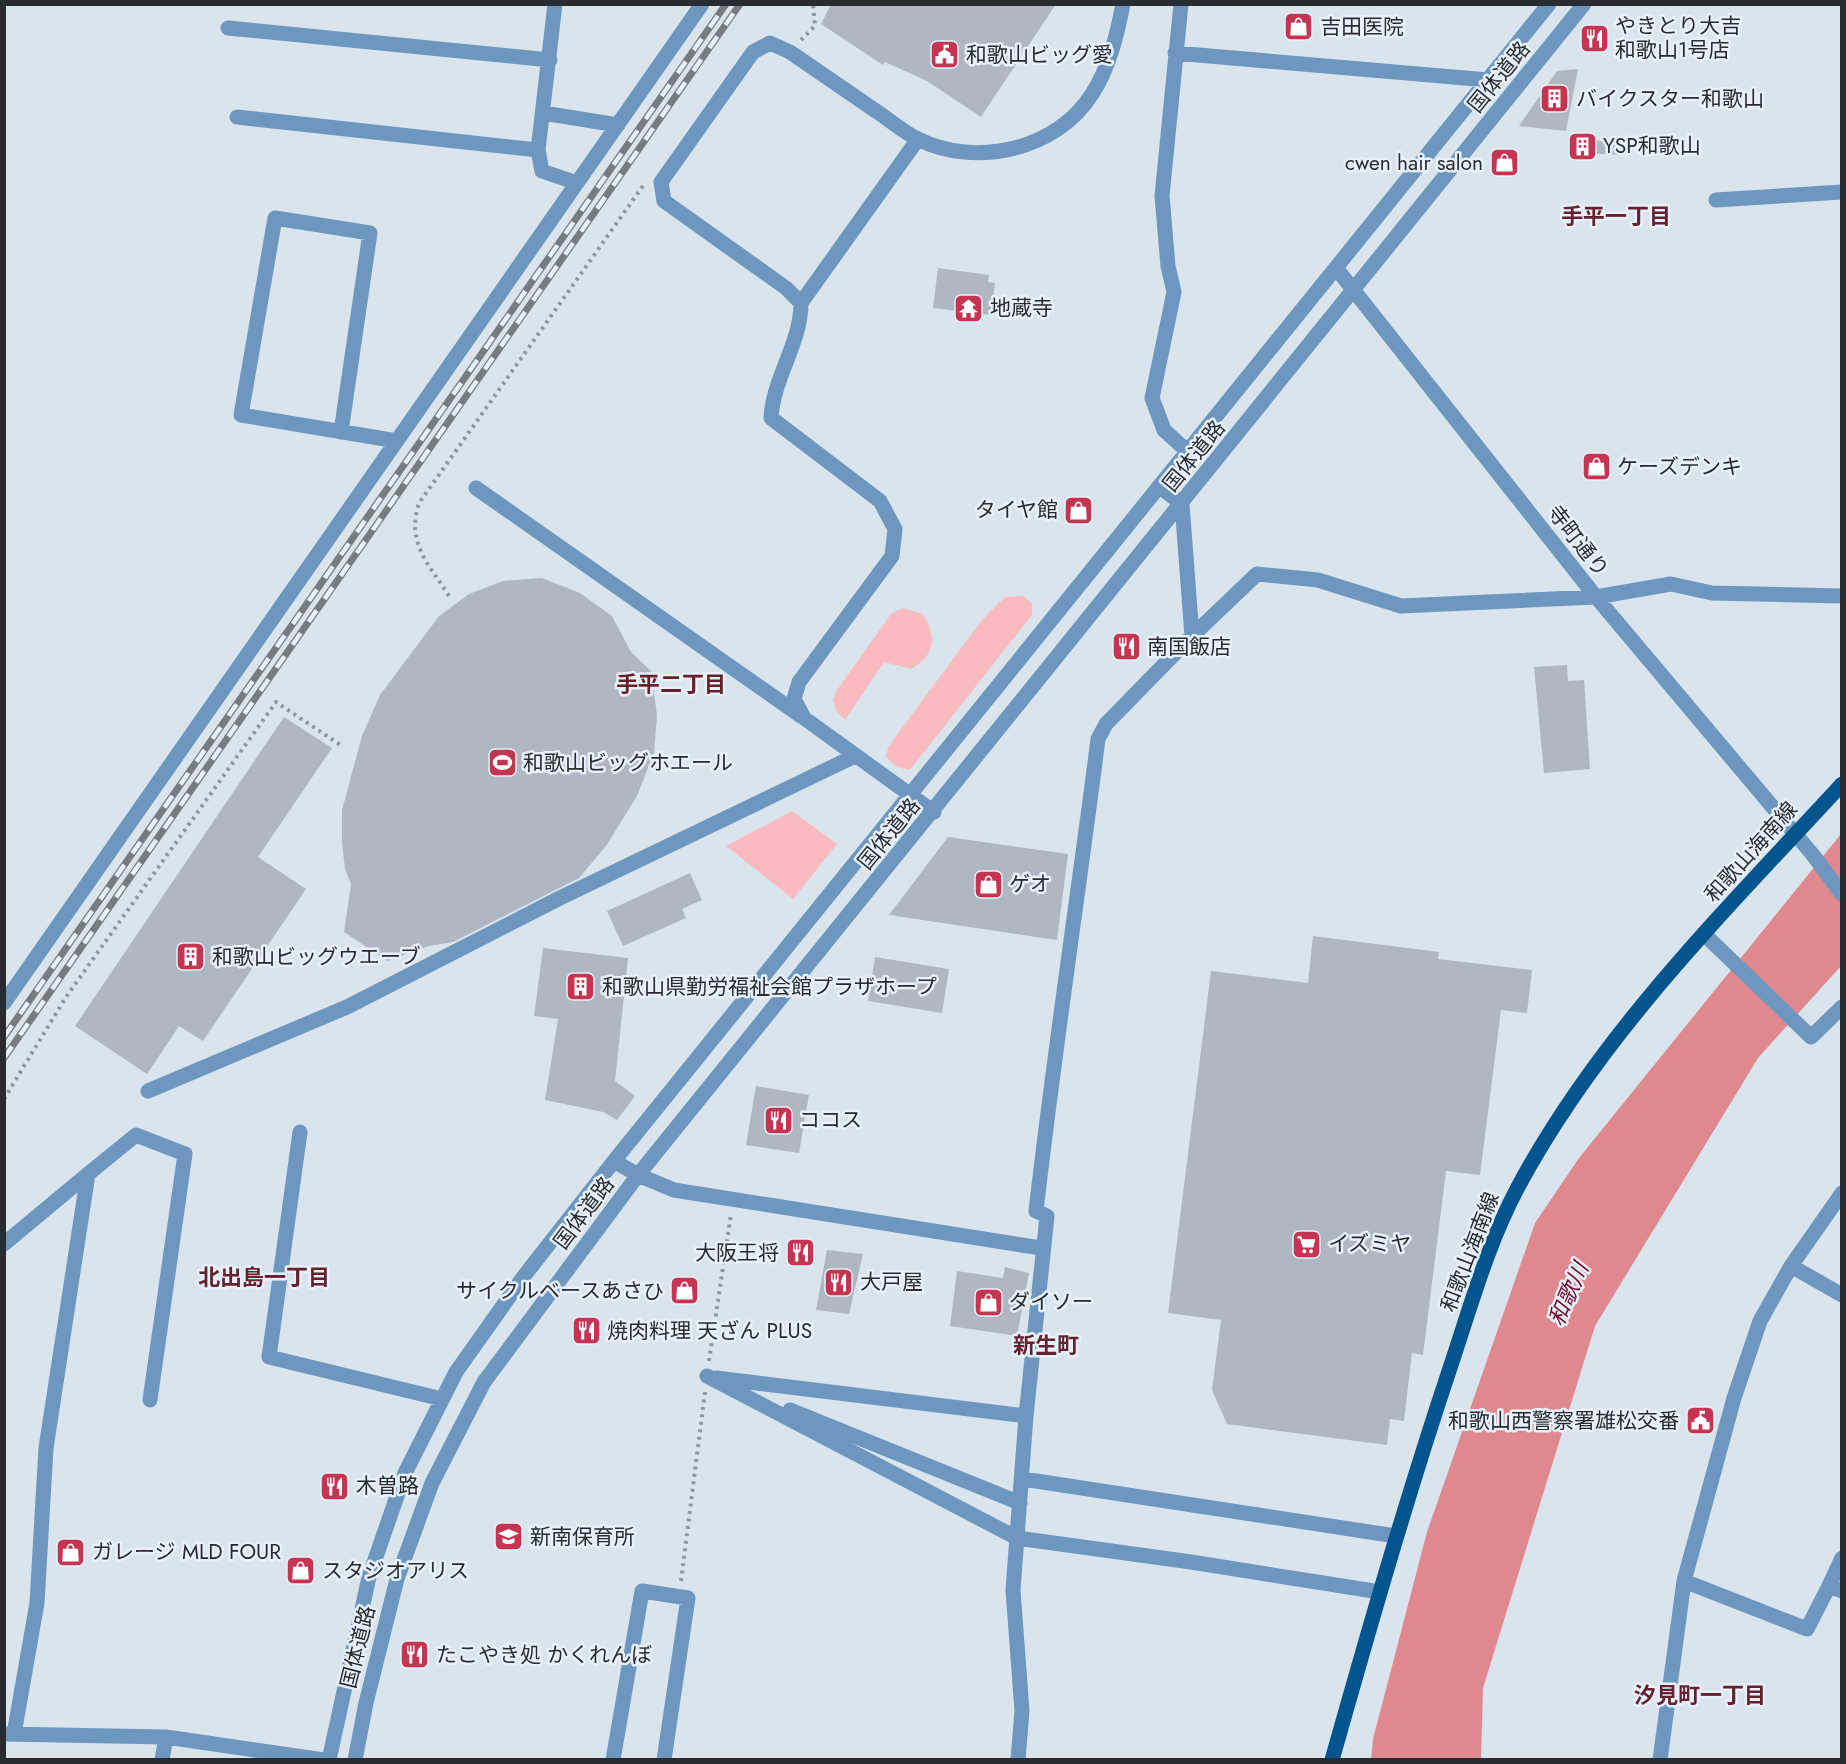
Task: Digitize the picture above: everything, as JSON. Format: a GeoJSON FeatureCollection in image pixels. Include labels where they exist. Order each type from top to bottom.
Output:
{"type":"FeatureCollection","features":[{"type":"Feature","properties":{"kind":"main road","name":"和歌山海南線"},"geometry":{"type":"LineString","coordinates":[[1332,1760],[1396,1536],[1492,1242],[1518,1188],[1570,1100],[1641,1005],[1842,784]]}},
{"type":"Feature","properties":{"kind":"street"},"geometry":{"type":"LineString","coordinates":[[555,4],[538,150],[542,171],[577,183]]}},
{"type":"Feature","properties":{"kind":"street"},"geometry":{"type":"LineString","coordinates":[[4,1003],[702,4]]}},
{"type":"Feature","properties":{"kind":"street"},"geometry":{"type":"LineString","coordinates":[[801,303],[786,288],[664,201],[661,182],[753,52],[770,43],[790,52],[918,139],[957,152],[995,153],[1033,143],[1069,120],[1092,95],[1116,42],[1123,4]]}},
{"type":"Feature","properties":{"kind":"street"},"geometry":{"type":"LineString","coordinates":[[1181,4],[1162,196],[1168,266],[1174,292],[1152,398],[1164,430],[1187,451]]}},
{"type":"Feature","properties":{"kind":"street","name":"国体道路"},"geometry":{"type":"LineString","coordinates":[[329,1760],[369,1577],[405,1473],[456,1372],[524,1276],[614,1161],[1549,4]]}},
{"type":"Feature","properties":{"kind":"street","name":"国体道路"},"geometry":{"type":"LineString","coordinates":[[355,1760],[366,1703],[397,1579],[432,1483],[484,1382],[638,1175],[934,812],[1584,4]]}},
{"type":"Feature","properties":{"kind":"street"},"geometry":{"type":"LineString","coordinates":[[228,28],[550,60]]}},
{"type":"Feature","properties":{"kind":"street"},"geometry":{"type":"LineString","coordinates":[[1175,53],[1488,80]]}},
{"type":"Feature","properties":{"kind":"street"},"geometry":{"type":"LineString","coordinates":[[543,113],[618,125]]}},
{"type":"Feature","properties":{"kind":"street"},"geometry":{"type":"LineString","coordinates":[[237,117],[538,150]]}},
{"type":"Feature","properties":{"kind":"street"},"geometry":{"type":"LineString","coordinates":[[804,718],[794,699],[799,682],[892,556],[895,529],[880,501],[771,418],[772,398],[801,318],[801,303],[918,139]]}},
{"type":"Feature","properties":{"kind":"street"},"geometry":{"type":"LineString","coordinates":[[1716,200],[1842,192]]}},
{"type":"Feature","properties":{"kind":"street"},"geometry":{"type":"LineString","coordinates":[[342,432],[370,233],[274,218],[241,415],[342,432],[397,441]]}},
{"type":"Feature","properties":{"kind":"street","name":"寺町通り"},"geometry":{"type":"LineString","coordinates":[[1336,268],[1596,597],[1813,855],[1842,894]]}},
{"type":"Feature","properties":{"kind":"street"},"geometry":{"type":"LineString","coordinates":[[1159,486],[1182,504],[1192,636]]}},
{"type":"Feature","properties":{"kind":"street"},"geometry":{"type":"LineString","coordinates":[[476,488],[934,812]]}},
{"type":"Feature","properties":{"kind":"street"},"geometry":{"type":"LineString","coordinates":[[1018,1760],[1022,1711],[1013,1590],[1041,1248],[1047,1216],[1036,1211],[1098,739],[1106,724],[1192,636],[1257,574],[1318,580],[1401,606],[1596,597],[1671,584],[1712,593],[1842,596]]}},
{"type":"Feature","properties":{"kind":"street"},"geometry":{"type":"LineString","coordinates":[[148,1091],[347,1007],[560,898],[855,756]]}},
{"type":"Feature","properties":{"kind":"street"},"geometry":{"type":"LineString","coordinates":[[1704,934],[1811,1037],[1842,1007]]}},
{"type":"Feature","properties":{"kind":"street"},"geometry":{"type":"LineString","coordinates":[[300,1132],[269,1357],[442,1399]]}},
{"type":"Feature","properties":{"kind":"street"},"geometry":{"type":"LineString","coordinates":[[4,1244],[136,1134],[185,1154],[150,1400]]}},
{"type":"Feature","properties":{"kind":"street"},"geometry":{"type":"LineString","coordinates":[[614,1161],[638,1175],[674,1190],[1041,1248]]}},
{"type":"Feature","properties":{"kind":"street"},"geometry":{"type":"LineString","coordinates":[[88,1174],[46,1448],[37,1603],[9,1734],[166,1737],[324,1760]]}},
{"type":"Feature","properties":{"kind":"street"},"geometry":{"type":"LineString","coordinates":[[1659,1760],[1684,1581],[1734,1398],[1760,1321],[1791,1266],[1842,1193]]}},
{"type":"Feature","properties":{"kind":"street"},"geometry":{"type":"LineString","coordinates":[[1791,1266],[1842,1294]]}},
{"type":"Feature","properties":{"kind":"street"},"geometry":{"type":"LineString","coordinates":[[707,1376],[1026,1416]]}},
{"type":"Feature","properties":{"kind":"street"},"geometry":{"type":"LineString","coordinates":[[707,1376],[1020,1503]]}},
{"type":"Feature","properties":{"kind":"street"},"geometry":{"type":"LineString","coordinates":[[707,1376],[1017,1538],[1191,1562],[1380,1592]]}},
{"type":"Feature","properties":{"kind":"street"},"geometry":{"type":"LineString","coordinates":[[1023,1479],[1396,1536]]}},
{"type":"Feature","properties":{"kind":"street"},"geometry":{"type":"LineString","coordinates":[[1684,1581],[1807,1629],[1835,1588],[1842,1558]]}},
{"type":"Feature","properties":{"kind":"street"},"geometry":{"type":"LineString","coordinates":[[613,1760],[642,1591],[688,1598],[664,1760]]}},
{"type":"Feature","properties":{"kind":"street"},"geometry":{"type":"LineString","coordinates":[[162,1760],[166,1737]]}},
{"type":"Feature","properties":{"kind":"path"},"geometry":{"type":"LineString","coordinates":[[794,44],[807,37],[814,26],[813,4]]}},
{"type":"Feature","properties":{"kind":"path"},"geometry":{"type":"LineString","coordinates":[[448,596],[418,547],[414,533],[414,519],[419,503],[649,178]]}},
{"type":"Feature","properties":{"kind":"path"},"geometry":{"type":"LineString","coordinates":[[4,1099],[66,997],[276,702],[342,746]]}},
{"type":"Feature","properties":{"kind":"path"},"geometry":{"type":"LineString","coordinates":[[679,1597],[707,1376],[734,1199]]}},
{"type":"Feature","properties":{"kind":"shaded area"},"geometry":{"type":"Polygon","coordinates":[[[1023,596],[1032,604],[1032,615],[910,770],[896,766],[886,757],[888,748],[982,620],[1005,597],[1023,596]]]}},
{"type":"Feature","properties":{"kind":"shaded area"},"geometry":{"type":"Polygon","coordinates":[[[903,608],[923,614],[928,622],[932,638],[929,652],[919,664],[911,669],[884,662],[845,720],[837,712],[833,699],[837,690],[891,614],[903,608]]]}},
{"type":"Feature","properties":{"kind":"shaded area"},"geometry":{"type":"Polygon","coordinates":[[[792,811],[837,844],[793,899],[726,846],[792,811]]]}},
{"type":"Feature","properties":{"kind":"water","name":"和歌川"},"geometry":{"type":"Polygon","coordinates":[[[1841,834],[1841,966],[1758,1058],[1595,1326],[1483,1688],[1481,1759],[1371,1760],[1373,1739],[1427,1532],[1535,1223],[1579,1158],[1841,834]]]}},
{"type":"Feature","properties":{"kind":"building","name":"和歌山ビッグ愛"},"geometry":{"type":"Polygon","coordinates":[[[831,4],[1056,4],[981,117],[927,81],[885,62],[883,65],[821,24],[831,4]]]}},
{"type":"Feature","properties":{"kind":"building","name":"バイクスター和歌山"},"geometry":{"type":"Polygon","coordinates":[[[1578,69],[1566,131],[1519,126],[1557,71],[1578,69]]]}},
{"type":"Feature","properties":{"kind":"building"},"geometry":{"type":"Polygon","coordinates":[[[1571,135],[1623,146],[1621,155],[1569,152],[1571,135]]]}},
{"type":"Feature","properties":{"kind":"building"},"geometry":{"type":"Polygon","coordinates":[[[938,268],[989,275],[988,282],[995,283],[991,315],[933,308],[938,268]]]}},
{"type":"Feature","properties":{"kind":"building","name":"和歌山ビッグホエール"},"geometry":{"type":"Polygon","coordinates":[[[542,578],[580,593],[612,616],[631,652],[651,671],[657,715],[654,753],[637,796],[606,846],[579,878],[453,942],[429,946],[387,961],[344,932],[351,884],[345,869],[342,810],[362,736],[380,695],[439,616],[469,594],[503,581],[542,578]]]}},
{"type":"Feature","properties":{"kind":"building"},"geometry":{"type":"Polygon","coordinates":[[[1567,665],[1568,681],[1584,680],[1590,769],[1544,773],[1534,667],[1567,665]]]}},
{"type":"Feature","properties":{"kind":"building","name":"和歌山ビッグウエーブ"},"geometry":{"type":"Polygon","coordinates":[[[284,717],[332,748],[258,857],[306,889],[203,1041],[179,1026],[147,1074],[75,1026],[284,717]]]}},
{"type":"Feature","properties":{"kind":"building","name":"ゲオ"},"geometry":{"type":"Polygon","coordinates":[[[948,837],[1068,854],[1057,940],[889,915],[948,837]]]}},
{"type":"Feature","properties":{"kind":"building"},"geometry":{"type":"Polygon","coordinates":[[[690,873],[702,900],[682,909],[686,918],[623,946],[607,911],[690,873]]]}},
{"type":"Feature","properties":{"kind":"building","name":"イズミヤ"},"geometry":{"type":"Polygon","coordinates":[[[1313,936],[1439,952],[1438,959],[1532,970],[1527,1013],[1501,1010],[1480,1175],[1446,1171],[1423,1355],[1412,1353],[1404,1421],[1390,1419],[1387,1445],[1227,1424],[1212,1390],[1221,1320],[1168,1313],[1211,971],[1308,983],[1313,936]]]}},
{"type":"Feature","properties":{"kind":"building"},"geometry":{"type":"Polygon","coordinates":[[[543,948],[628,958],[615,1081],[635,1096],[617,1120],[603,1112],[545,1100],[558,1019],[534,1016],[543,948]]]}},
{"type":"Feature","properties":{"kind":"building"},"geometry":{"type":"Polygon","coordinates":[[[875,957],[949,969],[942,1013],[868,1001],[875,957]]]}},
{"type":"Feature","properties":{"kind":"building","name":"ココス"},"geometry":{"type":"Polygon","coordinates":[[[756,1086],[809,1095],[799,1153],[746,1145],[756,1086]]]}},
{"type":"Feature","properties":{"kind":"building","name":"大戸屋"},"geometry":{"type":"Polygon","coordinates":[[[827,1250],[863,1254],[849,1314],[816,1310],[827,1250]]]}},
{"type":"Feature","properties":{"kind":"building","name":"ダイソー"},"geometry":{"type":"Polygon","coordinates":[[[1005,1267],[1029,1273],[1017,1336],[950,1326],[957,1271],[1003,1278],[1005,1267]]]}},
{"type":"Feature","properties":{"kind":"railway"},"geometry":{"type":"LineString","coordinates":[[4,1037],[726,4]]}},
{"type":"Feature","properties":{"kind":"railway"},"geometry":{"type":"LineString","coordinates":[[4,1058],[740,4]]}},
{"type":"Feature","properties":{"kind":"place","name":"吉田医院"},"geometry":{"type":"Point","coordinates":[1299,27]}},
{"type":"Feature","properties":{"kind":"place","name":"やきとり大吉 和歌山1号店"},"geometry":{"type":"Point","coordinates":[1594,38]}},
{"type":"Feature","properties":{"kind":"place","name":"和歌山ビッグ愛"},"geometry":{"type":"Point","coordinates":[945,55]}},
{"type":"Feature","properties":{"kind":"place","name":"バイクスター和歌山"},"geometry":{"type":"Point","coordinates":[1555,99]}},
{"type":"Feature","properties":{"kind":"place","name":"YSP和歌山"},"geometry":{"type":"Point","coordinates":[1582,146]}},
{"type":"Feature","properties":{"kind":"place","name":"cwen hair salon"},"geometry":{"type":"Point","coordinates":[1504,163]}},
{"type":"Feature","properties":{"kind":"place","name":"地蔵寺"},"geometry":{"type":"Point","coordinates":[969,308]}},
{"type":"Feature","properties":{"kind":"place","name":"ケーズデンキ"},"geometry":{"type":"Point","coordinates":[1596,467]}},
{"type":"Feature","properties":{"kind":"place","name":"タイヤ館"},"geometry":{"type":"Point","coordinates":[1079,510]}},
{"type":"Feature","properties":{"kind":"place","name":"南国飯店"},"geometry":{"type":"Point","coordinates":[1126,647]}},
{"type":"Feature","properties":{"kind":"place","name":"和歌山ビッグホエール"},"geometry":{"type":"Point","coordinates":[502,763]}},
{"type":"Feature","properties":{"kind":"place","name":"ゲオ"},"geometry":{"type":"Point","coordinates":[988,884]}},
{"type":"Feature","properties":{"kind":"place","name":"和歌山ビッグウエーブ"},"geometry":{"type":"Point","coordinates":[191,957]}},
{"type":"Feature","properties":{"kind":"place","name":"和歌山県勤労福祉会館プラザホープ"},"geometry":{"type":"Point","coordinates":[581,987]}},
{"type":"Feature","properties":{"kind":"place","name":"ココス"},"geometry":{"type":"Point","coordinates":[778,1120]}},
{"type":"Feature","properties":{"kind":"place","name":"イズミヤ"},"geometry":{"type":"Point","coordinates":[1307,1244]}},
{"type":"Feature","properties":{"kind":"place","name":"大阪王将"},"geometry":{"type":"Point","coordinates":[800,1253]}},
{"type":"Feature","properties":{"kind":"place","name":"大戸屋"},"geometry":{"type":"Point","coordinates":[839,1282]}},
{"type":"Feature","properties":{"kind":"place","name":"サイクルベースあさひ"},"geometry":{"type":"Point","coordinates":[685,1291]}},
{"type":"Feature","properties":{"kind":"place","name":"ダイソー"},"geometry":{"type":"Point","coordinates":[988,1302]}},
{"type":"Feature","properties":{"kind":"place","name":"焼肉料理 天ざん PLUS"},"geometry":{"type":"Point","coordinates":[586,1331]}},
{"type":"Feature","properties":{"kind":"place","name":"和歌山西警察署雄松交番"},"geometry":{"type":"Point","coordinates":[1700,1421]}},
{"type":"Feature","properties":{"kind":"place","name":"木曽路"},"geometry":{"type":"Point","coordinates":[335,1486]}},
{"type":"Feature","properties":{"kind":"place","name":"新南保育所"},"geometry":{"type":"Point","coordinates":[509,1537]}},
{"type":"Feature","properties":{"kind":"place","name":"ガレージ MLD FOUR"},"geometry":{"type":"Point","coordinates":[71,1552]}},
{"type":"Feature","properties":{"kind":"place","name":"スタジオアリス"},"geometry":{"type":"Point","coordinates":[301,1571]}},
{"type":"Feature","properties":{"kind":"place","name":"たこやき処 かくれんぼ"},"geometry":{"type":"Point","coordinates":[415,1655]}},
{"type":"Feature","properties":{"kind":"district","name":"手平一丁目"},"geometry":{"type":"Point","coordinates":[1616,216]}},
{"type":"Feature","properties":{"kind":"district","name":"手平二丁目"},"geometry":{"type":"Point","coordinates":[671,684]}},
{"type":"Feature","properties":{"kind":"district","name":"北出島一丁目"},"geometry":{"type":"Point","coordinates":[264,1277]}},
{"type":"Feature","properties":{"kind":"district","name":"新生町"},"geometry":{"type":"Point","coordinates":[1046,1345]}},
{"type":"Feature","properties":{"kind":"district","name":"汐見町一丁目"},"geometry":{"type":"Point","coordinates":[1700,1695]}}]}
